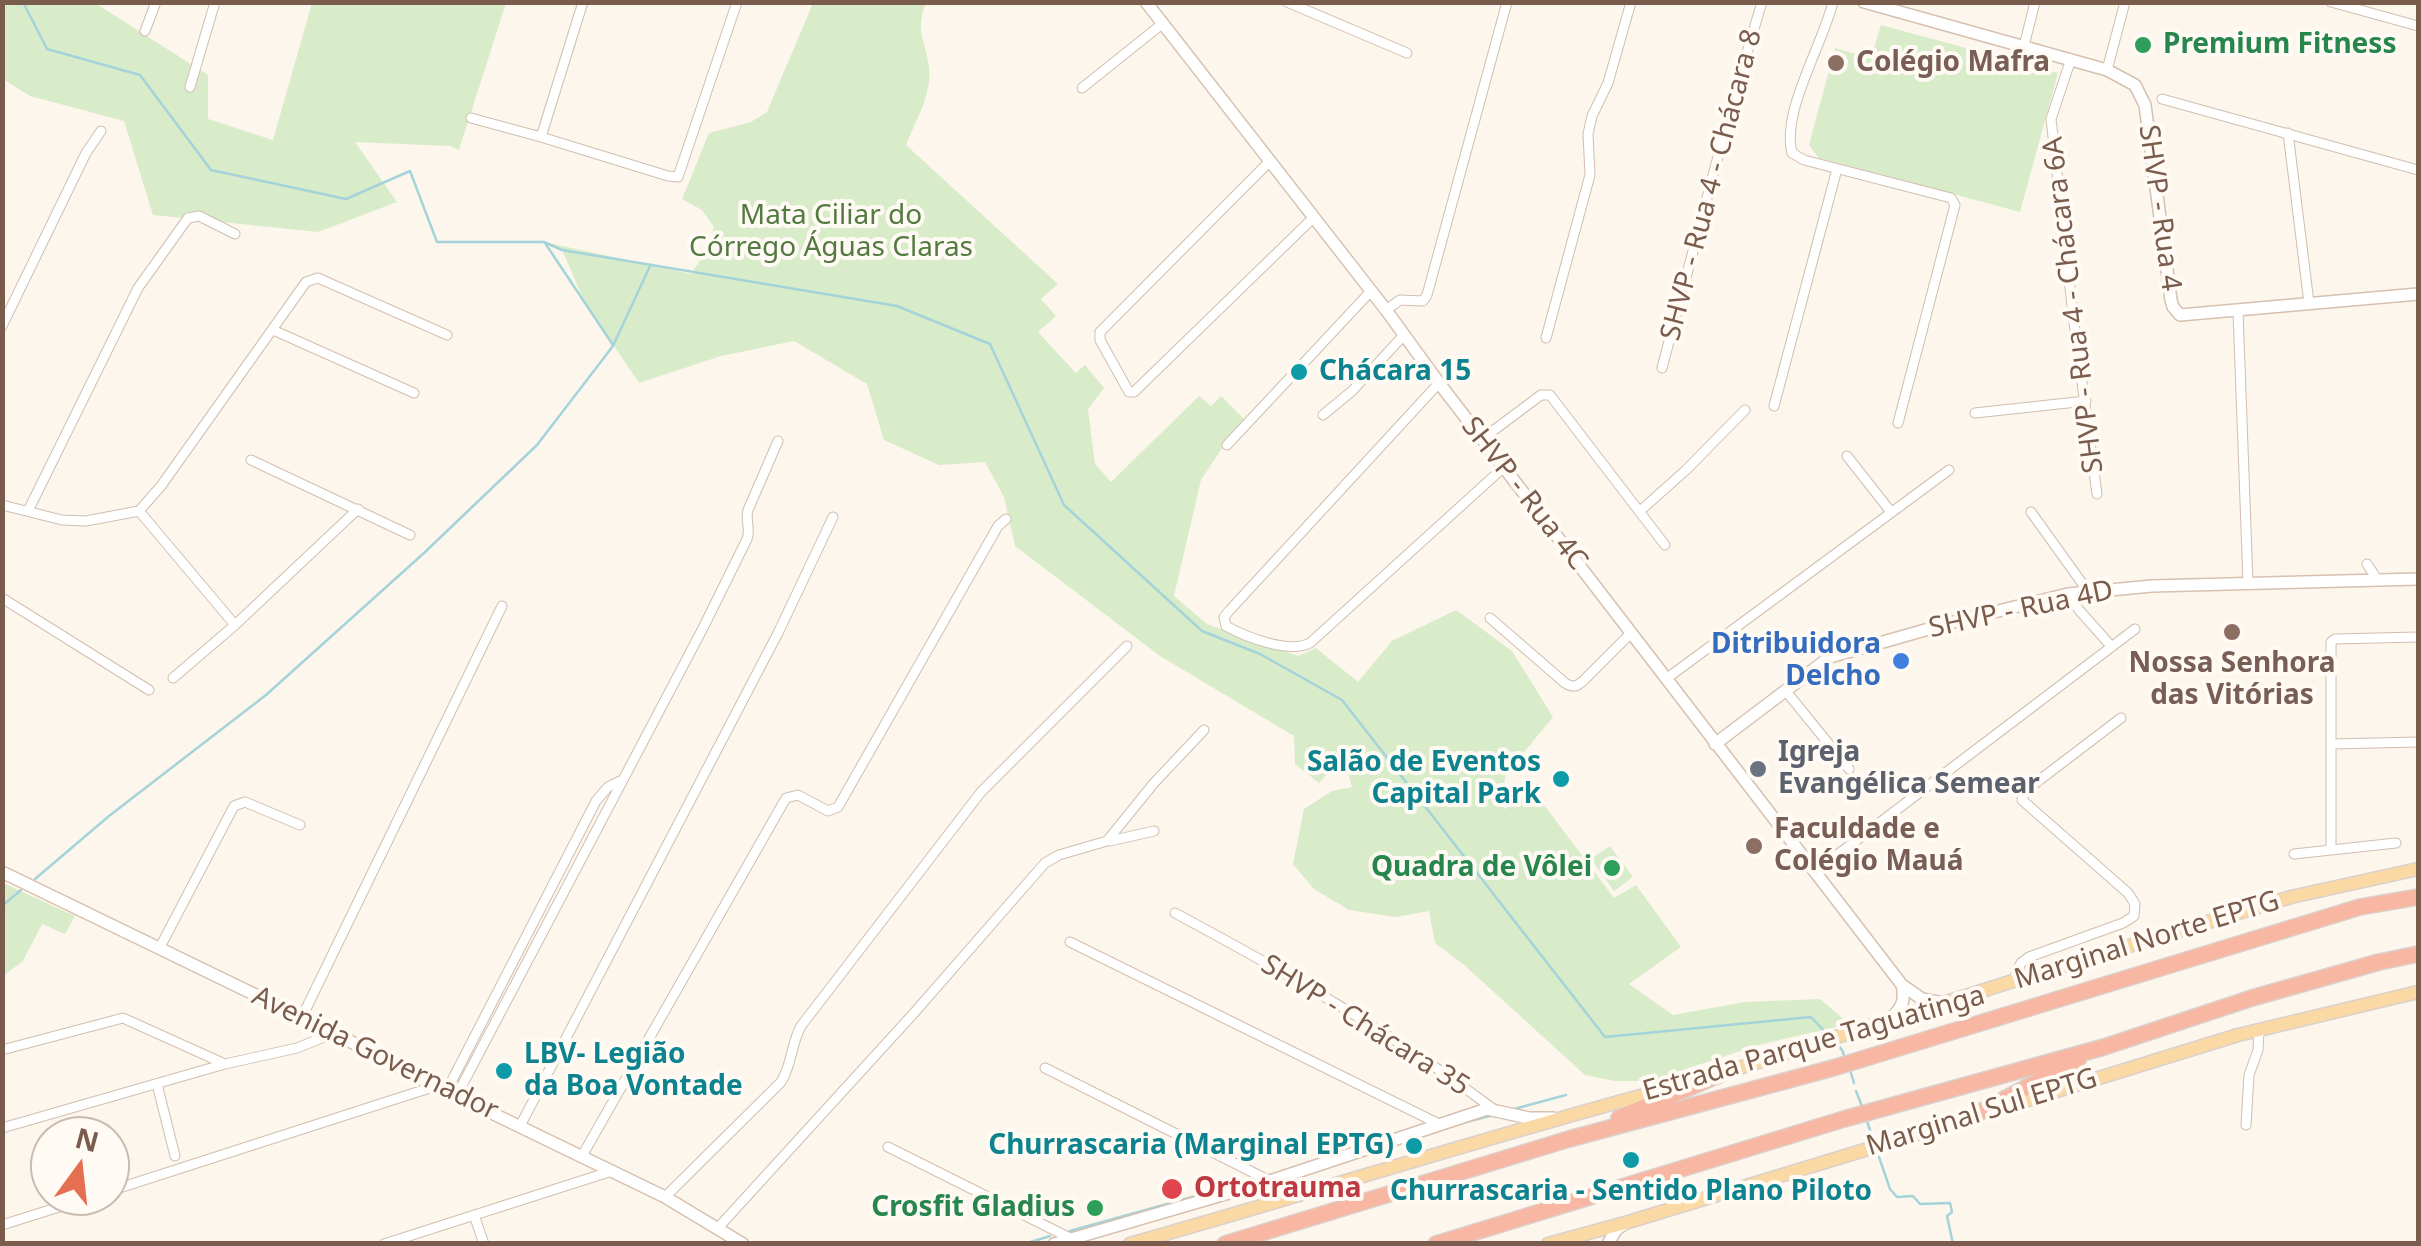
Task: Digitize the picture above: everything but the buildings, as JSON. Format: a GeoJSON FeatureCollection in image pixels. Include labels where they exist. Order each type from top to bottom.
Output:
{"type":"FeatureCollection","features":[{"type":"Feature","properties":{"kind":"highway","name":"Estrada Parque Taguatinga"},"geometry":{"type":"LineString","coordinates":[[1225,1244],[1569,1139],[1834,1068],[2360,907],[2418,897]]}},
{"type":"Feature","properties":{"kind":"highway"},"geometry":{"type":"LineString","coordinates":[[1436,1244],[1844,1119],[2104,1047],[2252,998],[2418,954]]}},
{"type":"Feature","properties":{"kind":"highway"},"geometry":{"type":"LineString","coordinates":[[1967,1120],[2104,1047]]}},
{"type":"Feature","properties":{"kind":"highway"},"geometry":{"type":"LineString","coordinates":[[1569,1139],[1721,1074]]}},
{"type":"Feature","properties":{"kind":"main road","name":"Marginal Norte EPTG"},"geometry":{"type":"LineString","coordinates":[[1130,1244],[1721,1074],[2292,898],[2418,869]]}},
{"type":"Feature","properties":{"kind":"main road","name":"Marginal Sul EPTG"},"geometry":{"type":"LineString","coordinates":[[1548,1244],[2259,1030],[2418,992]]}},
{"type":"Feature","properties":{"kind":"street"},"geometry":{"type":"LineString","coordinates":[[145,31],[156,2]]}},
{"type":"Feature","properties":{"kind":"street"},"geometry":{"type":"LineString","coordinates":[[190,87],[215,2]]}},
{"type":"Feature","properties":{"kind":"street"},"geometry":{"type":"LineString","coordinates":[[541,137],[583,2]]}},
{"type":"Feature","properties":{"kind":"street"},"geometry":{"type":"LineString","coordinates":[[471,118],[679,176],[737,2]]}},
{"type":"Feature","properties":{"kind":"street","name":"SHVP - Rua 4C"},"geometry":{"type":"LineString","coordinates":[[1146,2],[1902,985]]}},
{"type":"Feature","properties":{"kind":"street"},"geometry":{"type":"LineString","coordinates":[[1287,2],[1407,53]]}},
{"type":"Feature","properties":{"kind":"street"},"geometry":{"type":"LineString","coordinates":[[1386,310],[1400,300],[1423,301],[1427,295],[1507,2]]}},
{"type":"Feature","properties":{"kind":"street"},"geometry":{"type":"LineString","coordinates":[[1546,338],[1590,175],[1588,134],[1592,116],[1608,83],[1631,2]]}},
{"type":"Feature","properties":{"kind":"street","name":"SHVP - Rua 4 - Chácara 8"},"geometry":{"type":"LineString","coordinates":[[1662,368],[1762,2]]}},
{"type":"Feature","properties":{"kind":"street"},"geometry":{"type":"LineString","coordinates":[[1833,2],[1803,84],[1788,139],[1790,149],[1795,156],[1954,201],[1898,423]]}},
{"type":"Feature","properties":{"kind":"street","name":"SHVP - Rua 4"},"geometry":{"type":"LineString","coordinates":[[1864,2],[1898,7],[2071,59],[2135,84],[2144,104],[2173,307],[2180,315],[2418,294]]}},
{"type":"Feature","properties":{"kind":"street"},"geometry":{"type":"LineString","coordinates":[[2024,46],[2035,2]]}},
{"type":"Feature","properties":{"kind":"street"},"geometry":{"type":"LineString","coordinates":[[2106,70],[2125,2]]}},
{"type":"Feature","properties":{"kind":"street"},"geometry":{"type":"LineString","coordinates":[[2331,2],[2418,26]]}},
{"type":"Feature","properties":{"kind":"street"},"geometry":{"type":"LineString","coordinates":[[1082,88],[1162,24]]}},
{"type":"Feature","properties":{"kind":"street","name":"SHVP - Rua 4 - Chácara 6A"},"geometry":{"type":"LineString","coordinates":[[2071,59],[2051,119],[2097,494]]}},
{"type":"Feature","properties":{"kind":"street"},"geometry":{"type":"LineString","coordinates":[[2162,100],[2418,170]]}},
{"type":"Feature","properties":{"kind":"street"},"geometry":{"type":"LineString","coordinates":[[2,326],[100,130]]}},
{"type":"Feature","properties":{"kind":"street"},"geometry":{"type":"LineString","coordinates":[[2288,133],[2309,303]]}},
{"type":"Feature","properties":{"kind":"street"},"geometry":{"type":"LineString","coordinates":[[1269,162],[1100,332],[1100,340],[1129,392],[1134,392],[1313,218]]}},
{"type":"Feature","properties":{"kind":"street"},"geometry":{"type":"LineString","coordinates":[[1774,406],[1837,169]]}},
{"type":"Feature","properties":{"kind":"street"},"geometry":{"type":"LineString","coordinates":[[28,511],[138,288],[188,218],[198,216],[234,234]]}},
{"type":"Feature","properties":{"kind":"street"},"geometry":{"type":"LineString","coordinates":[[2,505],[62,520],[86,521],[140,512],[306,282],[315,278],[447,335]]}},
{"type":"Feature","properties":{"kind":"street"},"geometry":{"type":"LineString","coordinates":[[1227,444],[1371,291]]}},
{"type":"Feature","properties":{"kind":"street"},"geometry":{"type":"LineString","coordinates":[[2238,312],[2248,583]]}},
{"type":"Feature","properties":{"kind":"street"},"geometry":{"type":"LineString","coordinates":[[274,330],[414,393]]}},
{"type":"Feature","properties":{"kind":"street"},"geometry":{"type":"LineString","coordinates":[[1323,415],[1352,391],[1404,335]]}},
{"type":"Feature","properties":{"kind":"street"},"geometry":{"type":"LineString","coordinates":[[1439,383],[1224,616],[1226,626],[1291,648],[1310,643],[1504,467]]}},
{"type":"Feature","properties":{"kind":"street"},"geometry":{"type":"LineString","coordinates":[[1482,439],[1541,396],[1550,395],[1665,544]]}},
{"type":"Feature","properties":{"kind":"street"},"geometry":{"type":"LineString","coordinates":[[1975,413],[2086,400]]}},
{"type":"Feature","properties":{"kind":"street"},"geometry":{"type":"LineString","coordinates":[[1640,511],[1745,410]]}},
{"type":"Feature","properties":{"kind":"street"},"geometry":{"type":"LineString","coordinates":[[130,1185],[447,1091],[703,628],[747,539],[748,510],[778,441]]}},
{"type":"Feature","properties":{"kind":"street"},"geometry":{"type":"LineString","coordinates":[[1847,456],[1891,512]]}},
{"type":"Feature","properties":{"kind":"street"},"geometry":{"type":"LineString","coordinates":[[252,460],[410,535]]}},
{"type":"Feature","properties":{"kind":"street"},"geometry":{"type":"LineString","coordinates":[[1666,679],[1949,470]]}},
{"type":"Feature","properties":{"kind":"street"},"geometry":{"type":"LineString","coordinates":[[173,678],[358,509]]}},
{"type":"Feature","properties":{"kind":"street"},"geometry":{"type":"LineString","coordinates":[[140,512],[235,624]]}},
{"type":"Feature","properties":{"kind":"street"},"geometry":{"type":"LineString","coordinates":[[2031,512],[2087,590]]}},
{"type":"Feature","properties":{"kind":"street"},"geometry":{"type":"LineString","coordinates":[[520,1126],[778,634],[833,516]]}},
{"type":"Feature","properties":{"kind":"street"},"geometry":{"type":"LineString","coordinates":[[582,1156],[786,798],[798,795],[828,811],[838,807],[998,526],[1006,519]]}},
{"type":"Feature","properties":{"kind":"street","name":"SHVP - Rua 4D"},"geometry":{"type":"LineString","coordinates":[[1715,744],[1820,663],[1841,653],[2068,594],[2248,583],[2418,579]]}},
{"type":"Feature","properties":{"kind":"street"},"geometry":{"type":"LineString","coordinates":[[2068,594],[2111,646]]}},
{"type":"Feature","properties":{"kind":"street"},"geometry":{"type":"LineString","coordinates":[[2,598],[149,690]]}},
{"type":"Feature","properties":{"kind":"street"},"geometry":{"type":"LineString","coordinates":[[302,1017],[502,606]]}},
{"type":"Feature","properties":{"kind":"street"},"geometry":{"type":"LineString","coordinates":[[1490,618],[1572,687],[1631,633]]}},
{"type":"Feature","properties":{"kind":"street"},"geometry":{"type":"LineString","coordinates":[[1816,870],[2135,629]]}},
{"type":"Feature","properties":{"kind":"street"},"geometry":{"type":"LineString","coordinates":[[2331,850],[2331,642],[2418,638]]}},
{"type":"Feature","properties":{"kind":"street"},"geometry":{"type":"LineString","coordinates":[[664,1197],[781,1082],[790,1066],[801,1026],[981,792],[1127,646]]}},
{"type":"Feature","properties":{"kind":"street"},"geometry":{"type":"LineString","coordinates":[[1785,690],[1849,769]]}},
{"type":"Feature","properties":{"kind":"street"},"geometry":{"type":"LineString","coordinates":[[2013,981],[2018,968],[2030,957],[2134,916],[2135,904],[2128,894],[2022,800],[2029,788],[2122,718]]}},
{"type":"Feature","properties":{"kind":"street"},"geometry":{"type":"LineString","coordinates":[[1108,841],[1154,783],[1204,730]]}},
{"type":"Feature","properties":{"kind":"street"},"geometry":{"type":"LineString","coordinates":[[2331,744],[2418,742]]}},
{"type":"Feature","properties":{"kind":"street"},"geometry":{"type":"LineString","coordinates":[[159,949],[234,806],[245,802],[300,825]]}},
{"type":"Feature","properties":{"kind":"street"},"geometry":{"type":"LineString","coordinates":[[716,1228],[914,1013],[1045,863],[1059,854],[1154,830]]}},
{"type":"Feature","properties":{"kind":"street"},"geometry":{"type":"LineString","coordinates":[[2294,854],[2396,843]]}},
{"type":"Feature","properties":{"kind":"street","name":"Avenida Governador"},"geometry":{"type":"LineString","coordinates":[[2,872],[664,1197],[744,1244]]}},
{"type":"Feature","properties":{"kind":"street","name":"SHVP - Chácara 35"},"geometry":{"type":"LineString","coordinates":[[1176,913],[1407,1046],[1492,1108],[1529,1118],[1561,1118]]}},
{"type":"Feature","properties":{"kind":"street","name":"SHVP - Chácara 35"},"geometry":{"type":"LineString","coordinates":[[1070,942],[1441,1126]]}},
{"type":"Feature","properties":{"kind":"street"},"geometry":{"type":"LineString","coordinates":[[1902,985],[1922,999],[1946,1003]]}},
{"type":"Feature","properties":{"kind":"street"},"geometry":{"type":"LineString","coordinates":[[1886,1023],[1904,1001],[1902,985]]}},
{"type":"Feature","properties":{"kind":"street"},"geometry":{"type":"LineString","coordinates":[[2,1050],[123,1018],[225,1064]]}},
{"type":"Feature","properties":{"kind":"street"},"geometry":{"type":"LineString","coordinates":[[2246,1125],[2249,1075],[2258,1050],[2259,1030]]}},
{"type":"Feature","properties":{"kind":"street"},"geometry":{"type":"LineString","coordinates":[[2,1128],[225,1064],[297,1048],[334,1033]]}},
{"type":"Feature","properties":{"kind":"street"},"geometry":{"type":"LineString","coordinates":[[1045,1068],[1270,1180]]}},
{"type":"Feature","properties":{"kind":"street"},"geometry":{"type":"LineString","coordinates":[[157,1084],[175,1156]]}},
{"type":"Feature","properties":{"kind":"street"},"geometry":{"type":"LineString","coordinates":[[1054,1244],[1492,1108]]}},
{"type":"Feature","properties":{"kind":"street"},"geometry":{"type":"LineString","coordinates":[[888,1147],[1070,1238]]}},
{"type":"Feature","properties":{"kind":"street"},"geometry":{"type":"LineString","coordinates":[[384,1244],[612,1172]]}},
{"type":"Feature","properties":{"kind":"street"},"geometry":{"type":"LineString","coordinates":[[474,1215],[484,1244]]}},
{"type":"Feature","properties":{"kind":"street"},"geometry":{"type":"LineString","coordinates":[[2,1226],[33,1216]]}},
{"type":"Feature","properties":{"kind":"street"},"geometry":{"type":"LineString","coordinates":[[1608,1244],[1625,1223]]}},
{"type":"Feature","properties":{"kind":"green space"},"geometry":{"type":"Polygon","coordinates":[[[2,3],[95,3],[208,75],[208,119],[273,140],[312,3],[506,3],[459,150],[450,146],[355,142],[397,202],[318,232],[153,215],[124,121],[30,96],[3,79],[2,3]]]}},
{"type":"Feature","properties":{"kind":"green space","name":"Mata Ciliar do Córrego Águas Claras"},"geometry":{"type":"Polygon","coordinates":[[[813,3],[925,5],[921,30],[929,78],[922,108],[906,145],[1058,284],[1041,299],[1056,316],[1038,332],[1076,373],[1085,365],[1104,388],[1088,409],[1095,464],[1111,482],[1199,396],[1211,406],[1221,396],[1247,422],[1226,442],[1201,480],[1174,596],[1207,624],[1298,656],[1316,648],[1358,682],[1392,641],[1456,610],[1512,651],[1553,717],[1506,774],[1500,804],[1505,809],[1532,789],[1614,898],[1636,885],[1681,947],[1629,984],[1673,1015],[1745,1002],[1820,999],[1849,1024],[1758,1045],[1650,1081],[1614,1081],[1585,1075],[1435,943],[1429,911],[1396,917],[1349,910],[1314,889],[1293,864],[1304,809],[1332,791],[1352,787],[1346,766],[1333,756],[1329,772],[1319,783],[1295,764],[1294,736],[1160,656],[1015,546],[1004,497],[985,462],[939,465],[884,440],[867,384],[794,341],[721,356],[639,383],[585,303],[562,250],[544,242],[691,274],[707,250],[714,227],[702,210],[682,199],[709,133],[751,122],[767,112],[813,3]]]}},
{"type":"Feature","properties":{"kind":"green space"},"geometry":{"type":"Polygon","coordinates":[[[1881,25],[2058,73],[2020,212],[1819,158],[1809,145],[1835,48],[1871,58],[1881,25]]]}},
{"type":"Feature","properties":{"kind":"green space","name":"Quadra de Vôlei"},"geometry":{"type":"Polygon","coordinates":[[[1610,846],[1633,877],[1614,891],[1591,859],[1610,846]]]}},
{"type":"Feature","properties":{"kind":"green space"},"geometry":{"type":"Polygon","coordinates":[[[3,883],[75,916],[65,934],[42,924],[23,961],[3,976],[3,883]]]}},
{"type":"Feature","properties":{"kind":"waterway"},"geometry":{"type":"LineString","coordinates":[[23,2],[47,49],[140,75],[211,170],[346,199],[410,171],[437,242],[544,242],[562,250],[897,306],[990,344],[1064,505],[1202,631],[1260,654],[1342,700],[1605,1037],[1811,1017],[1828,1035]]}},
{"type":"Feature","properties":{"kind":"waterway"},"geometry":{"type":"LineString","coordinates":[[545,243],[613,345]]}},
{"type":"Feature","properties":{"kind":"waterway"},"geometry":{"type":"LineString","coordinates":[[35,879],[109,816],[266,695],[537,445],[613,346],[650,266]]}},
{"type":"Feature","properties":{"kind":"waterway"},"geometry":{"type":"LineString","coordinates":[[2,906],[21,890]]}},
{"type":"Feature","properties":{"kind":"waterway"},"geometry":{"type":"LineString","coordinates":[[1837,1044],[1845,1058]]}},
{"type":"Feature","properties":{"kind":"waterway"},"geometry":{"type":"LineString","coordinates":[[1850,1070],[1854,1083]]}},
{"type":"Feature","properties":{"kind":"waterway"},"geometry":{"type":"LineString","coordinates":[[1856,1091],[1863,1109]]}},
{"type":"Feature","properties":{"kind":"waterway"},"geometry":{"type":"LineString","coordinates":[[1514,1109],[1566,1095]]}},
{"type":"Feature","properties":{"kind":"waterway"},"geometry":{"type":"LineString","coordinates":[[1462,1123],[1490,1116]]}},
{"type":"Feature","properties":{"kind":"waterway"},"geometry":{"type":"LineString","coordinates":[[1867,1121],[1874,1142]]}},
{"type":"Feature","properties":{"kind":"waterway"},"geometry":{"type":"LineString","coordinates":[[1878,1154],[1890,1189],[1897,1197],[1913,1196],[1920,1204],[1950,1203],[1952,1212],[1947,1216],[1953,1244]]}},
{"type":"Feature","properties":{"kind":"waterway"},"geometry":{"type":"LineString","coordinates":[[1070,1231],[1228,1187]]}},
{"type":"Feature","properties":{"kind":"waterway"},"geometry":{"type":"LineString","coordinates":[[1024,1244],[1050,1236]]}},
{"type":"Feature","properties":{"kind":"place","name":"Premium Fitness"},"geometry":{"type":"Point","coordinates":[2143,45]}},
{"type":"Feature","properties":{"kind":"place","name":"Colégio Mafra"},"geometry":{"type":"Point","coordinates":[1836,63]}},
{"type":"Feature","properties":{"kind":"place","name":"Chácara 15"},"geometry":{"type":"Point","coordinates":[1299,372]}},
{"type":"Feature","properties":{"kind":"place","name":"Nossa Senhora das Vitórias"},"geometry":{"type":"Point","coordinates":[2232,632]}},
{"type":"Feature","properties":{"kind":"place","name":"Ditribuidora Delcho"},"geometry":{"type":"Point","coordinates":[1901,661]}},
{"type":"Feature","properties":{"kind":"place","name":"Igreja Evangélica Semear"},"geometry":{"type":"Point","coordinates":[1758,769]}},
{"type":"Feature","properties":{"kind":"place","name":"Salão de Eventos Capital Park"},"geometry":{"type":"Point","coordinates":[1561,779]}},
{"type":"Feature","properties":{"kind":"place","name":"Faculdade e Colégio Mauá"},"geometry":{"type":"Point","coordinates":[1754,846]}},
{"type":"Feature","properties":{"kind":"place","name":"Quadra de Vôlei"},"geometry":{"type":"Point","coordinates":[1612,868]}},
{"type":"Feature","properties":{"kind":"place","name":"LBV- Legião da Boa Vontade"},"geometry":{"type":"Point","coordinates":[504,1071]}},
{"type":"Feature","properties":{"kind":"place","name":"Churrascaria (Marginal EPTG)"},"geometry":{"type":"Point","coordinates":[1414,1146]}},
{"type":"Feature","properties":{"kind":"place","name":"Churrascaria - Sentido Plano Piloto"},"geometry":{"type":"Point","coordinates":[1631,1160]}},
{"type":"Feature","properties":{"kind":"place","name":"Ortotrauma"},"geometry":{"type":"Point","coordinates":[1172,1189]}},
{"type":"Feature","properties":{"kind":"place","name":"Crosfit Gladius"},"geometry":{"type":"Point","coordinates":[1095,1208]}}]}
